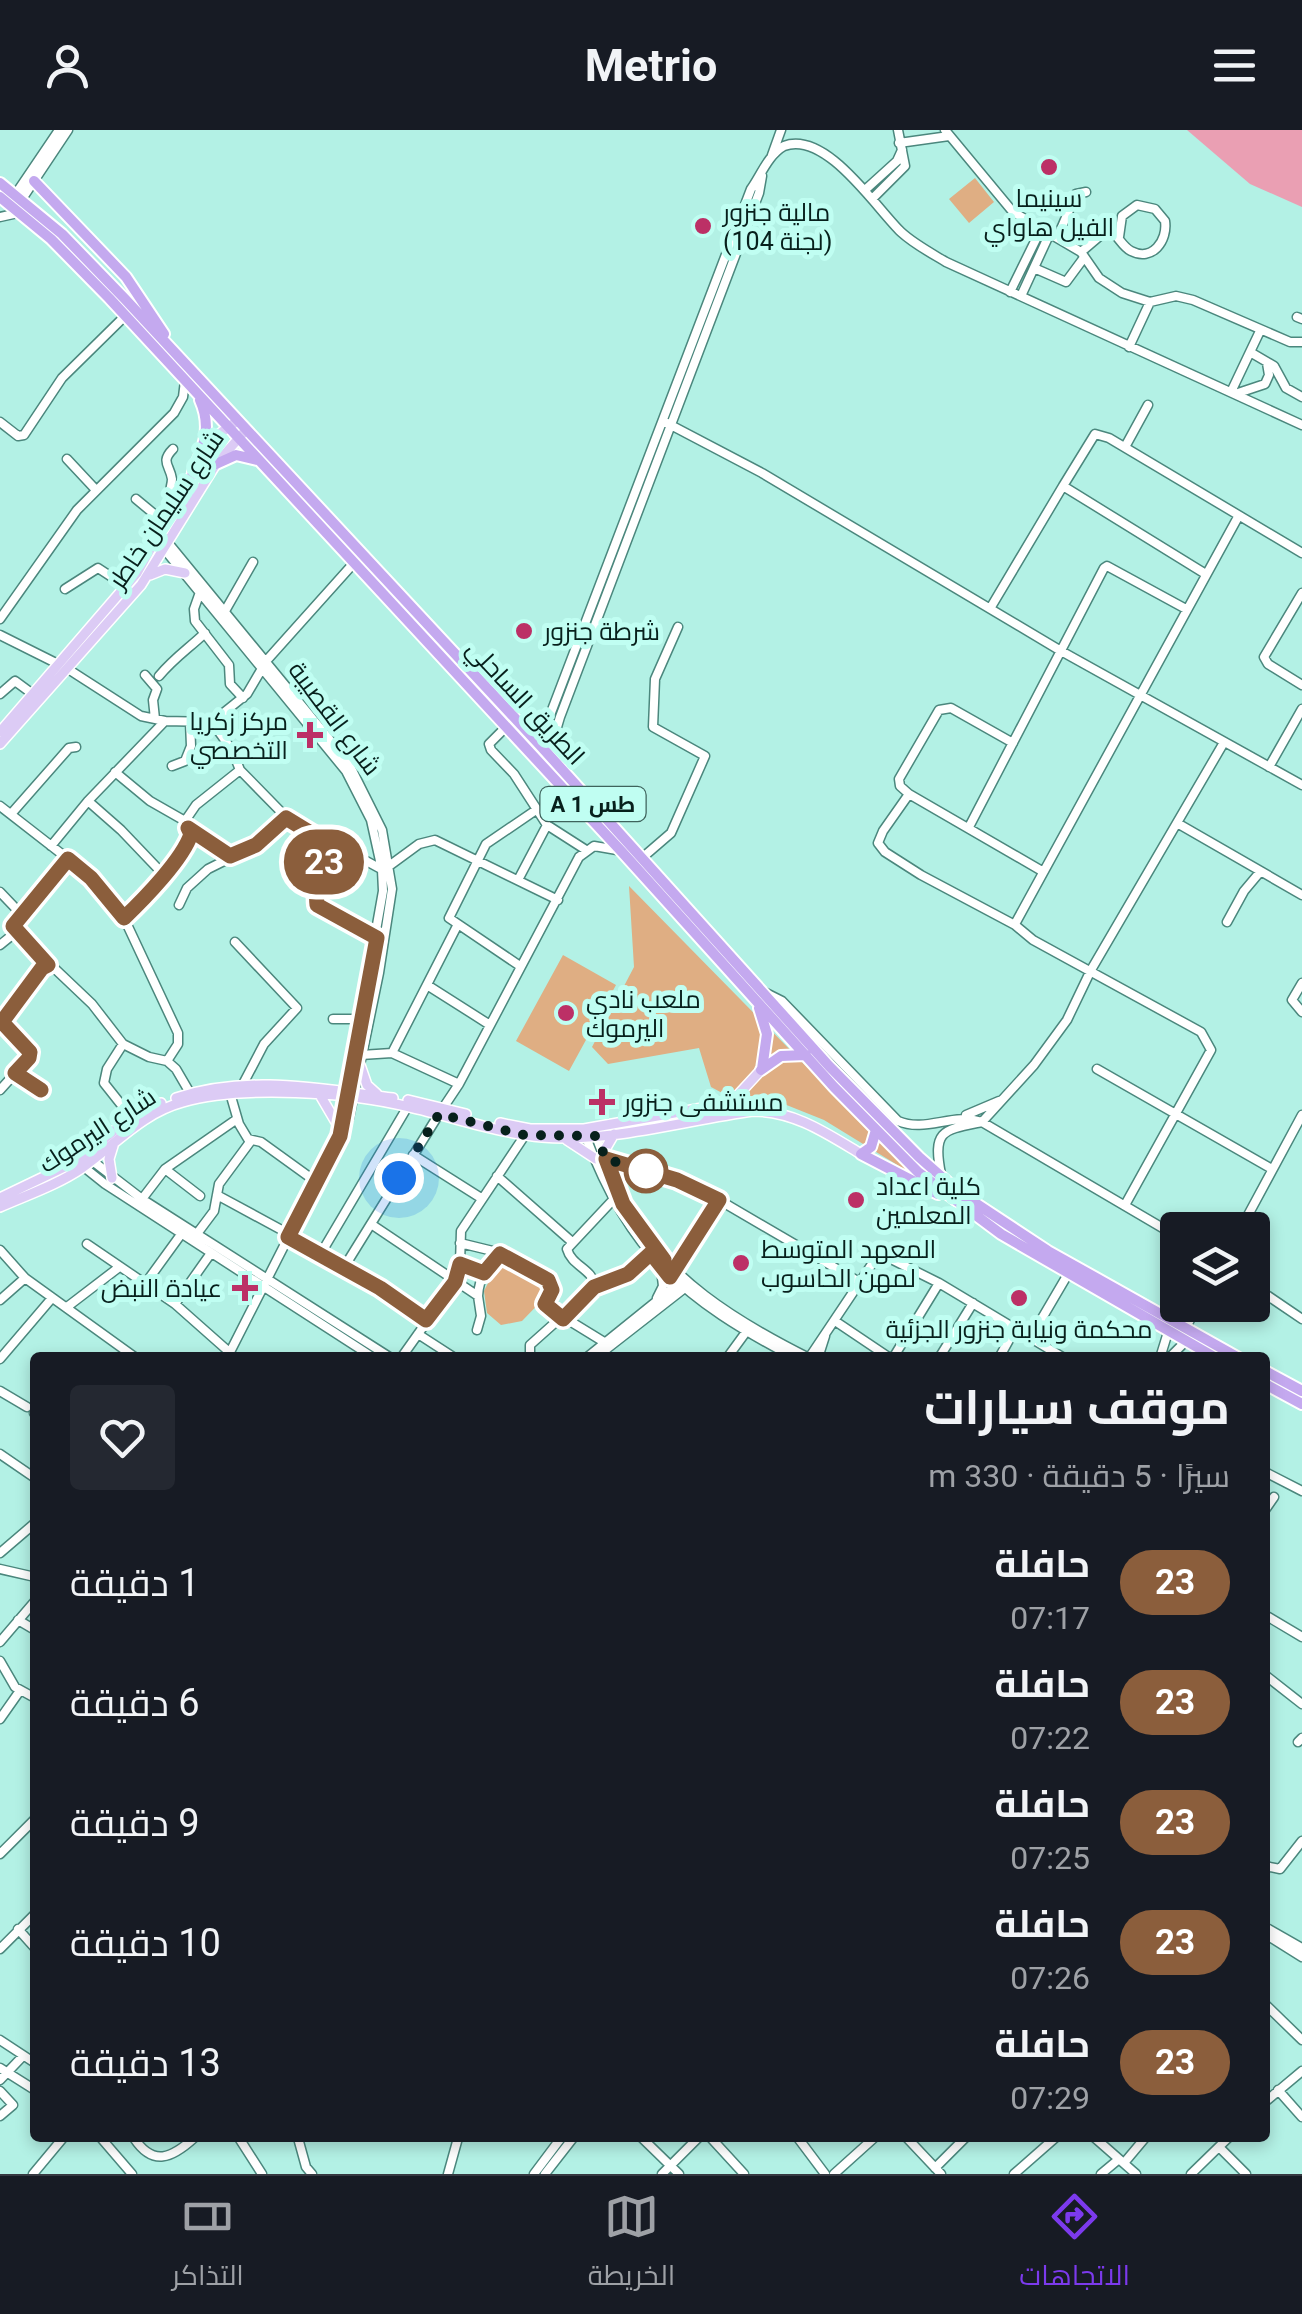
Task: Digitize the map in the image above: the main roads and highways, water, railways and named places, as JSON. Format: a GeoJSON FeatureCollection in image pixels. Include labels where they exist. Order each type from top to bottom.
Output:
{"type":"FeatureCollection","features":[{"type":"Feature","properties":{"kind":"highway"},"geometry":{"type":"LineString","coordinates":[[34,181],[141,295],[174,352]]}},
{"type":"Feature","properties":{"kind":"highway","name":"الطريق الساحلي"},"geometry":{"type":"LineString","coordinates":[[0,183],[88,260],[174,352],[242,434],[539,744],[642,858],[804,1054],[879,1126],[976,1204],[1208,1352]]}},
{"type":"Feature","properties":{"kind":"highway","name":"الطريق الساحلي"},"geometry":{"type":"LineString","coordinates":[[0,197],[23,213],[233,424]]}},
{"type":"Feature","properties":{"kind":"highway"},"geometry":{"type":"LineString","coordinates":[[189,383],[207,418],[206,441],[193,472]]}},
{"type":"Feature","properties":{"kind":"highway","name":"الطريق الساحلي"},"geometry":{"type":"LineString","coordinates":[[242,434],[353,564],[829,1066],[918,1172],[961,1206],[1068,1274],[1168,1332],[1224,1352]]}},
{"type":"Feature","properties":{"kind":"highway"},"geometry":{"type":"LineString","coordinates":[[216,464],[242,455],[268,468]]}},
{"type":"Feature","properties":{"kind":"highway"},"geometry":{"type":"LineString","coordinates":[[759,996],[766,1034],[761,1070]]}},
{"type":"Feature","properties":{"kind":"highway"},"geometry":{"type":"LineString","coordinates":[[761,1070],[781,1056],[804,1054],[829,1066]]}},
{"type":"Feature","properties":{"kind":"highway"},"geometry":{"type":"LineString","coordinates":[[879,1126],[874,1142],[861,1154],[961,1206]]}},
{"type":"Feature","properties":{"kind":"highway"},"geometry":{"type":"LineString","coordinates":[[1270,1374],[1302,1390]]}},
{"type":"Feature","properties":{"kind":"highway"},"geometry":{"type":"LineString","coordinates":[[1270,1387],[1302,1404]]}},
{"type":"Feature","properties":{"kind":"main road","name":"شارع سليمان خاطر"},"geometry":{"type":"LineString","coordinates":[[0,744],[127,587],[210,443],[233,424]]}},
{"type":"Feature","properties":{"kind":"main road","name":"شارع سليمان خاطر"},"geometry":{"type":"LineString","coordinates":[[0,732],[148,576],[216,464],[242,434]]}},
{"type":"Feature","properties":{"kind":"main road"},"geometry":{"type":"LineString","coordinates":[[148,576],[164,569],[185,573]]}},
{"type":"Feature","properties":{"kind":"main road"},"geometry":{"type":"LineString","coordinates":[[360,1058],[367,1085],[379,1096]]}},
{"type":"Feature","properties":{"kind":"main road","name":"شارع اليرموك"},"geometry":{"type":"LineString","coordinates":[[0,1207],[115,1143],[156,1112],[184,1101],[230,1093],[379,1096],[524,1135],[564,1138],[726,1102],[747,1088],[761,1070]]}},
{"type":"Feature","properties":{"kind":"main road","name":"شارع اليرموك"},"geometry":{"type":"LineString","coordinates":[[0,1198],[84,1161],[132,1117],[190,1093],[243,1084],[350,1095],[530,1129],[590,1133],[774,1111],[796,1117],[861,1154]]}},
{"type":"Feature","properties":{"kind":"main road"},"geometry":{"type":"LineString","coordinates":[[320,1095],[340,1133]]}},
{"type":"Feature","properties":{"kind":"main road"},"geometry":{"type":"LineString","coordinates":[[564,1138],[602,1157],[615,1133]]}},
{"type":"Feature","properties":{"kind":"main road"},"geometry":{"type":"LineString","coordinates":[[112,1178],[109,1159],[115,1143]]}},
{"type":"Feature","properties":{"kind":"place","name":"سينيما الفيل هاواي"},"geometry":{"type":"Point","coordinates":[1049,167]}},
{"type":"Feature","properties":{"kind":"place","name":"مالية جنزور (لجنة 104)"},"geometry":{"type":"Point","coordinates":[703,226]}},
{"type":"Feature","properties":{"kind":"place","name":"شرطة جنزور"},"geometry":{"type":"Point","coordinates":[524,631]}},
{"type":"Feature","properties":{"kind":"place","name":"مركز زكريا التخصصي"},"geometry":{"type":"Point","coordinates":[310,735]}},
{"type":"Feature","properties":{"kind":"place","name":"ملعب نادي اليرموك"},"geometry":{"type":"Point","coordinates":[566,1013]}},
{"type":"Feature","properties":{"kind":"place","name":"مستشفى جنزور"},"geometry":{"type":"Point","coordinates":[602,1102]}},
{"type":"Feature","properties":{"kind":"place","name":"كلية اعداد المعلمين"},"geometry":{"type":"Point","coordinates":[856,1200]}},
{"type":"Feature","properties":{"kind":"place","name":"المعهد المتوسط لمهن الحاسوب"},"geometry":{"type":"Point","coordinates":[741,1263]}},
{"type":"Feature","properties":{"kind":"place","name":"عيادة النبض"},"geometry":{"type":"Point","coordinates":[245,1288]}},
{"type":"Feature","properties":{"kind":"place","name":"محكمة ونيابة جنزور الجزئية"},"geometry":{"type":"Point","coordinates":[1019,1298]}}]}
